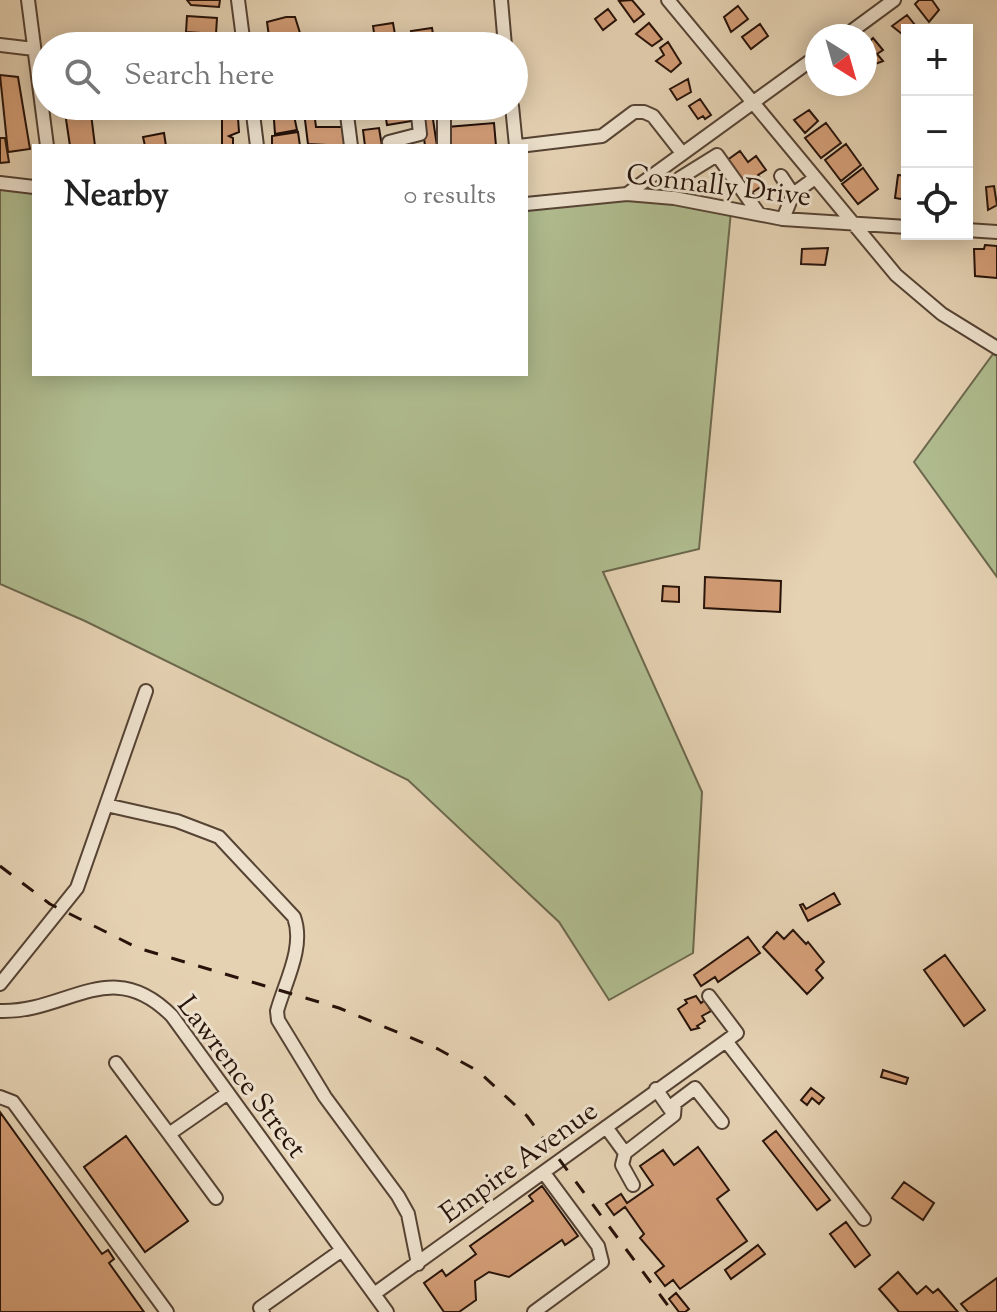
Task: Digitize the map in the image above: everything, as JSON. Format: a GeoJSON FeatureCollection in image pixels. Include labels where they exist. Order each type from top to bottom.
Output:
{"type":"FeatureCollection","features":[{"type":"Feature","properties":{"kind":"street"},"geometry":{"type":"LineString","coordinates":[[28,0],[32,33]]}},
{"type":"Feature","properties":{"kind":"street"},"geometry":{"type":"LineString","coordinates":[[238,0],[242,32]]}},
{"type":"Feature","properties":{"kind":"street"},"geometry":{"type":"LineString","coordinates":[[501,0],[504,32]]}},
{"type":"Feature","properties":{"kind":"street"},"geometry":{"type":"LineString","coordinates":[[668,0],[896,275],[942,314],[997,348]]}},
{"type":"Feature","properties":{"kind":"street"},"geometry":{"type":"LineString","coordinates":[[861,24],[894,0]]}},
{"type":"Feature","properties":{"kind":"street"},"geometry":{"type":"LineString","coordinates":[[0,45],[32,49]]}},
{"type":"Feature","properties":{"kind":"street"},"geometry":{"type":"LineString","coordinates":[[627,194],[805,65]]}},
{"type":"Feature","properties":{"kind":"street"},"geometry":{"type":"LineString","coordinates":[[528,145],[602,136],[634,112],[644,112],[653,116],[682,153]]}},
{"type":"Feature","properties":{"kind":"street"},"geometry":{"type":"LineString","coordinates":[[44,120],[47,144]]}},
{"type":"Feature","properties":{"kind":"street"},"geometry":{"type":"LineString","coordinates":[[254,120],[257,144]]}},
{"type":"Feature","properties":{"kind":"street"},"geometry":{"type":"LineString","coordinates":[[348,120],[351,144]]}},
{"type":"Feature","properties":{"kind":"street"},"geometry":{"type":"LineString","coordinates":[[390,144],[420,134],[418,120]]}},
{"type":"Feature","properties":{"kind":"street"},"geometry":{"type":"LineString","coordinates":[[444,120],[444,144]]}},
{"type":"Feature","properties":{"kind":"street"},"geometry":{"type":"LineString","coordinates":[[514,120],[518,144]]}},
{"type":"Feature","properties":{"kind":"street"},"geometry":{"type":"LineString","coordinates":[[680,178],[717,155],[759,214]]}},
{"type":"Feature","properties":{"kind":"street"},"geometry":{"type":"LineString","coordinates":[[781,176],[793,194]]}},
{"type":"Feature","properties":{"kind":"street"},"geometry":{"type":"LineString","coordinates":[[783,219],[793,194],[815,178]]}},
{"type":"Feature","properties":{"kind":"street"},"geometry":{"type":"LineString","coordinates":[[0,183],[32,187]]}},
{"type":"Feature","properties":{"kind":"street","name":"Connally Drive"},"geometry":{"type":"LineString","coordinates":[[528,204],[627,194],[674,198],[783,219],[901,227]]}},
{"type":"Feature","properties":{"kind":"street"},"geometry":{"type":"LineString","coordinates":[[973,230],[997,232]]}},
{"type":"Feature","properties":{"kind":"street"},"geometry":{"type":"LineString","coordinates":[[0,984],[77,888],[146,691]]}},
{"type":"Feature","properties":{"kind":"street"},"geometry":{"type":"LineString","coordinates":[[106,805],[177,821],[219,837],[294,917],[298,930],[296,948],[277,1011],[278,1020],[325,1097],[398,1196],[408,1214],[418,1264]]}},
{"type":"Feature","properties":{"kind":"street","name":"Lawrence Street"},"geometry":{"type":"LineString","coordinates":[[0,1011],[35,1008],[91,989],[110,986],[134,989],[157,1001],[172,1016],[387,1312]]}},
{"type":"Feature","properties":{"kind":"street"},"geometry":{"type":"LineString","coordinates":[[709,996],[737,1033],[726,1041],[864,1219]]}},
{"type":"Feature","properties":{"kind":"street","name":"Empire Avenue"},"geometry":{"type":"LineString","coordinates":[[374,1294],[726,1041]]}},
{"type":"Feature","properties":{"kind":"street"},"geometry":{"type":"LineString","coordinates":[[116,1063],[216,1198]]}},
{"type":"Feature","properties":{"kind":"street"},"geometry":{"type":"LineString","coordinates":[[633,1185],[622,1165],[625,1153],[674,1115],[675,1103],[695,1088],[722,1122]]}},
{"type":"Feature","properties":{"kind":"street"},"geometry":{"type":"LineString","coordinates":[[656,1089],[674,1115]]}},
{"type":"Feature","properties":{"kind":"street"},"geometry":{"type":"LineString","coordinates":[[169,1134],[228,1093]]}},
{"type":"Feature","properties":{"kind":"street"},"geometry":{"type":"LineString","coordinates":[[0,1097],[13,1102],[167,1312]]}},
{"type":"Feature","properties":{"kind":"street"},"geometry":{"type":"LineString","coordinates":[[606,1127],[625,1153]]}},
{"type":"Feature","properties":{"kind":"street"},"geometry":{"type":"LineString","coordinates":[[534,1312],[602,1262],[598,1246],[544,1173]]}},
{"type":"Feature","properties":{"kind":"street"},"geometry":{"type":"LineString","coordinates":[[263,1312],[260,1308],[342,1250]]}},
{"type":"Feature","properties":{"kind":"green space"},"geometry":{"type":"Polygon","coordinates":[[[0,186],[32,186],[32,376],[528,376],[528,200],[635,189],[731,211],[699,549],[603,572],[702,792],[693,953],[609,1000],[559,922],[408,780],[85,621],[0,584],[0,186]]]}},
{"type":"Feature","properties":{"kind":"green space"},"geometry":{"type":"Polygon","coordinates":[[[993,354],[997,356],[997,577],[914,462],[993,354]]]}},
{"type":"Feature","properties":{"kind":"building"},"geometry":{"type":"Polygon","coordinates":[[[187,0],[220,0],[219,7],[191,5],[187,0]]]}},
{"type":"Feature","properties":{"kind":"building"},"geometry":{"type":"Polygon","coordinates":[[[632,0],[644,14],[634,22],[619,1],[632,0]]]}},
{"type":"Feature","properties":{"kind":"building"},"geometry":{"type":"Polygon","coordinates":[[[919,0],[932,0],[939,10],[929,22],[915,4],[919,0]]]}},
{"type":"Feature","properties":{"kind":"building"},"geometry":{"type":"Polygon","coordinates":[[[738,6],[748,19],[731,32],[724,17],[738,6]]]}},
{"type":"Feature","properties":{"kind":"building"},"geometry":{"type":"Polygon","coordinates":[[[608,9],[616,20],[603,30],[595,19],[608,9]]]}},
{"type":"Feature","properties":{"kind":"building"},"geometry":{"type":"Polygon","coordinates":[[[907,15],[914,24],[901,24],[901,33],[892,26],[907,15]]]}},
{"type":"Feature","properties":{"kind":"building"},"geometry":{"type":"Polygon","coordinates":[[[187,16],[217,18],[216,32],[186,32],[187,16]]]}},
{"type":"Feature","properties":{"kind":"building"},"geometry":{"type":"Polygon","coordinates":[[[295,17],[300,32],[268,32],[267,22],[295,17]]]}},
{"type":"Feature","properties":{"kind":"building"},"geometry":{"type":"Polygon","coordinates":[[[393,23],[395,32],[374,32],[373,26],[393,23]]]}},
{"type":"Feature","properties":{"kind":"building"},"geometry":{"type":"Polygon","coordinates":[[[649,23],[662,39],[652,46],[636,34],[649,23]]]}},
{"type":"Feature","properties":{"kind":"building"},"geometry":{"type":"Polygon","coordinates":[[[760,24],[768,36],[751,49],[742,37],[760,24]]]}},
{"type":"Feature","properties":{"kind":"building"},"geometry":{"type":"Polygon","coordinates":[[[432,28],[433,32],[411,32],[432,28]]]}},
{"type":"Feature","properties":{"kind":"building"},"geometry":{"type":"Polygon","coordinates":[[[668,42],[681,63],[671,72],[656,61],[664,55],[660,48],[668,42]]]}},
{"type":"Feature","properties":{"kind":"building"},"geometry":{"type":"Polygon","coordinates":[[[0,75],[18,77],[30,149],[8,152],[0,75]]]}},
{"type":"Feature","properties":{"kind":"building"},"geometry":{"type":"Polygon","coordinates":[[[688,79],[691,92],[677,100],[670,89],[688,79]]]}},
{"type":"Feature","properties":{"kind":"building"},"geometry":{"type":"Polygon","coordinates":[[[700,99],[711,115],[705,119],[703,116],[698,119],[689,106],[700,99]]]}},
{"type":"Feature","properties":{"kind":"building"},"geometry":{"type":"Polygon","coordinates":[[[809,110],[818,121],[805,133],[794,120],[809,110]]]}},
{"type":"Feature","properties":{"kind":"building"},"geometry":{"type":"Polygon","coordinates":[[[66,120],[92,120],[95,144],[70,144],[66,120]]]}},
{"type":"Feature","properties":{"kind":"building"},"geometry":{"type":"Polygon","coordinates":[[[222,120],[238,120],[239,132],[229,136],[233,138],[233,144],[222,144],[222,120]]]}},
{"type":"Feature","properties":{"kind":"building"},"geometry":{"type":"Polygon","coordinates":[[[274,120],[295,120],[297,130],[275,134],[274,120]]]}},
{"type":"Feature","properties":{"kind":"building"},"geometry":{"type":"Polygon","coordinates":[[[305,120],[315,120],[316,127],[343,127],[345,144],[308,144],[305,120]]]}},
{"type":"Feature","properties":{"kind":"building"},"geometry":{"type":"Polygon","coordinates":[[[386,120],[412,120],[412,121],[387,125],[386,120]]]}},
{"type":"Feature","properties":{"kind":"building"},"geometry":{"type":"Polygon","coordinates":[[[422,120],[433,120],[437,144],[425,144],[422,120]]]}},
{"type":"Feature","properties":{"kind":"building"},"geometry":{"type":"Polygon","coordinates":[[[494,123],[496,144],[449,144],[447,127],[494,123]]]}},
{"type":"Feature","properties":{"kind":"building"},"geometry":{"type":"Polygon","coordinates":[[[826,123],[841,143],[821,158],[805,138],[826,123]]]}},
{"type":"Feature","properties":{"kind":"building"},"geometry":{"type":"Polygon","coordinates":[[[379,128],[382,144],[365,144],[363,130],[379,128]]]}},
{"type":"Feature","properties":{"kind":"building"},"geometry":{"type":"Polygon","coordinates":[[[298,132],[300,144],[272,144],[272,136],[298,132]]]}},
{"type":"Feature","properties":{"kind":"building"},"geometry":{"type":"Polygon","coordinates":[[[164,133],[166,144],[145,144],[143,137],[164,133]]]}},
{"type":"Feature","properties":{"kind":"building"},"geometry":{"type":"Polygon","coordinates":[[[0,138],[5,138],[9,162],[0,163],[0,138]]]}},
{"type":"Feature","properties":{"kind":"building"},"geometry":{"type":"Polygon","coordinates":[[[846,144],[861,165],[841,181],[825,160],[846,144]]]}},
{"type":"Feature","properties":{"kind":"building"},"geometry":{"type":"Polygon","coordinates":[[[740,151],[748,162],[756,156],[766,170],[758,175],[765,184],[750,194],[726,161],[740,151]]]}},
{"type":"Feature","properties":{"kind":"building"},"geometry":{"type":"Polygon","coordinates":[[[863,168],[878,189],[858,204],[842,184],[863,168]]]}},
{"type":"Feature","properties":{"kind":"building"},"geometry":{"type":"Polygon","coordinates":[[[898,175],[901,175],[901,199],[895,198],[898,175]]]}},
{"type":"Feature","properties":{"kind":"building"},"geometry":{"type":"Polygon","coordinates":[[[994,186],[997,205],[988,210],[986,187],[994,186]]]}},
{"type":"Feature","properties":{"kind":"building"},"geometry":{"type":"Polygon","coordinates":[[[985,245],[997,246],[997,278],[975,276],[974,249],[984,249],[985,245]]]}},
{"type":"Feature","properties":{"kind":"building"},"geometry":{"type":"Polygon","coordinates":[[[828,248],[825,265],[801,264],[802,249],[828,248]]]}},
{"type":"Feature","properties":{"kind":"building"},"geometry":{"type":"Polygon","coordinates":[[[705,577],[781,581],[780,612],[704,608],[705,577]]]}},
{"type":"Feature","properties":{"kind":"building"},"geometry":{"type":"Polygon","coordinates":[[[663,586],[679,587],[679,602],[662,601],[663,586]]]}},
{"type":"Feature","properties":{"kind":"building"},"geometry":{"type":"Polygon","coordinates":[[[834,893],[840,904],[808,921],[800,905],[803,904],[806,909],[834,893]]]}},
{"type":"Feature","properties":{"kind":"building"},"geometry":{"type":"Polygon","coordinates":[[[793,930],[806,944],[808,942],[824,962],[816,970],[823,978],[807,994],[763,947],[777,932],[784,939],[793,930]]]}},
{"type":"Feature","properties":{"kind":"building"},"geometry":{"type":"Polygon","coordinates":[[[748,937],[760,953],[718,982],[715,977],[701,986],[694,975],[748,937]]]}},
{"type":"Feature","properties":{"kind":"building"},"geometry":{"type":"Polygon","coordinates":[[[945,955],[985,1010],[964,1026],[924,970],[945,955]]]}},
{"type":"Feature","properties":{"kind":"building"},"geometry":{"type":"Polygon","coordinates":[[[696,996],[701,1003],[705,1000],[711,1011],[702,1016],[705,1021],[697,1026],[699,1028],[691,1030],[678,1009],[687,1003],[685,1000],[696,996]]]}},
{"type":"Feature","properties":{"kind":"building"},"geometry":{"type":"Polygon","coordinates":[[[883,1070],[908,1078],[906,1084],[881,1077],[883,1070]]]}},
{"type":"Feature","properties":{"kind":"building"},"geometry":{"type":"Polygon","coordinates":[[[811,1088],[824,1098],[819,1104],[812,1098],[807,1105],[801,1100],[811,1088]]]}},
{"type":"Feature","properties":{"kind":"building"},"geometry":{"type":"Polygon","coordinates":[[[0,1112],[102,1254],[108,1250],[114,1259],[109,1263],[144,1312],[0,1312],[0,1112]]]}},
{"type":"Feature","properties":{"kind":"building"},"geometry":{"type":"Polygon","coordinates":[[[776,1131],[830,1200],[817,1210],[763,1141],[776,1131]]]}},
{"type":"Feature","properties":{"kind":"building"},"geometry":{"type":"Polygon","coordinates":[[[126,1136],[188,1221],[145,1252],[84,1167],[126,1136]]]}},
{"type":"Feature","properties":{"kind":"building"},"geometry":{"type":"Polygon","coordinates":[[[698,1147],[729,1190],[717,1199],[747,1241],[680,1289],[673,1280],[665,1286],[655,1273],[664,1266],[640,1238],[644,1234],[625,1207],[614,1215],[606,1204],[621,1194],[627,1203],[653,1185],[640,1166],[663,1150],[674,1165],[698,1147]]]}},
{"type":"Feature","properties":{"kind":"building"},"geometry":{"type":"Polygon","coordinates":[[[904,1182],[934,1203],[923,1220],[892,1198],[904,1182]]]}},
{"type":"Feature","properties":{"kind":"building"},"geometry":{"type":"Polygon","coordinates":[[[542,1186],[578,1236],[565,1245],[562,1240],[509,1277],[489,1272],[475,1281],[476,1300],[459,1312],[444,1312],[424,1283],[442,1270],[446,1276],[476,1254],[470,1246],[533,1201],[529,1196],[542,1186]]]}},
{"type":"Feature","properties":{"kind":"building"},"geometry":{"type":"Polygon","coordinates":[[[846,1222],[870,1255],[855,1267],[830,1234],[846,1222]]]}},
{"type":"Feature","properties":{"kind":"building"},"geometry":{"type":"Polygon","coordinates":[[[758,1245],[765,1254],[731,1279],[725,1270],[758,1245]]]}},
{"type":"Feature","properties":{"kind":"building"},"geometry":{"type":"Polygon","coordinates":[[[898,1272],[917,1294],[926,1286],[933,1293],[938,1289],[958,1312],[899,1312],[879,1289],[898,1272]]]}},
{"type":"Feature","properties":{"kind":"building"},"geometry":{"type":"Polygon","coordinates":[[[997,1278],[997,1312],[968,1312],[961,1304],[997,1278]]]}},
{"type":"Feature","properties":{"kind":"building"},"geometry":{"type":"Polygon","coordinates":[[[676,1293],[689,1309],[685,1312],[679,1312],[669,1299],[676,1293]]]}},
{"type":"Feature","properties":{"kind":"railway"},"geometry":{"type":"LineString","coordinates":[[0,866],[50,904],[138,948],[339,1008],[438,1049],[478,1071],[527,1116],[669,1307]]}}]}
